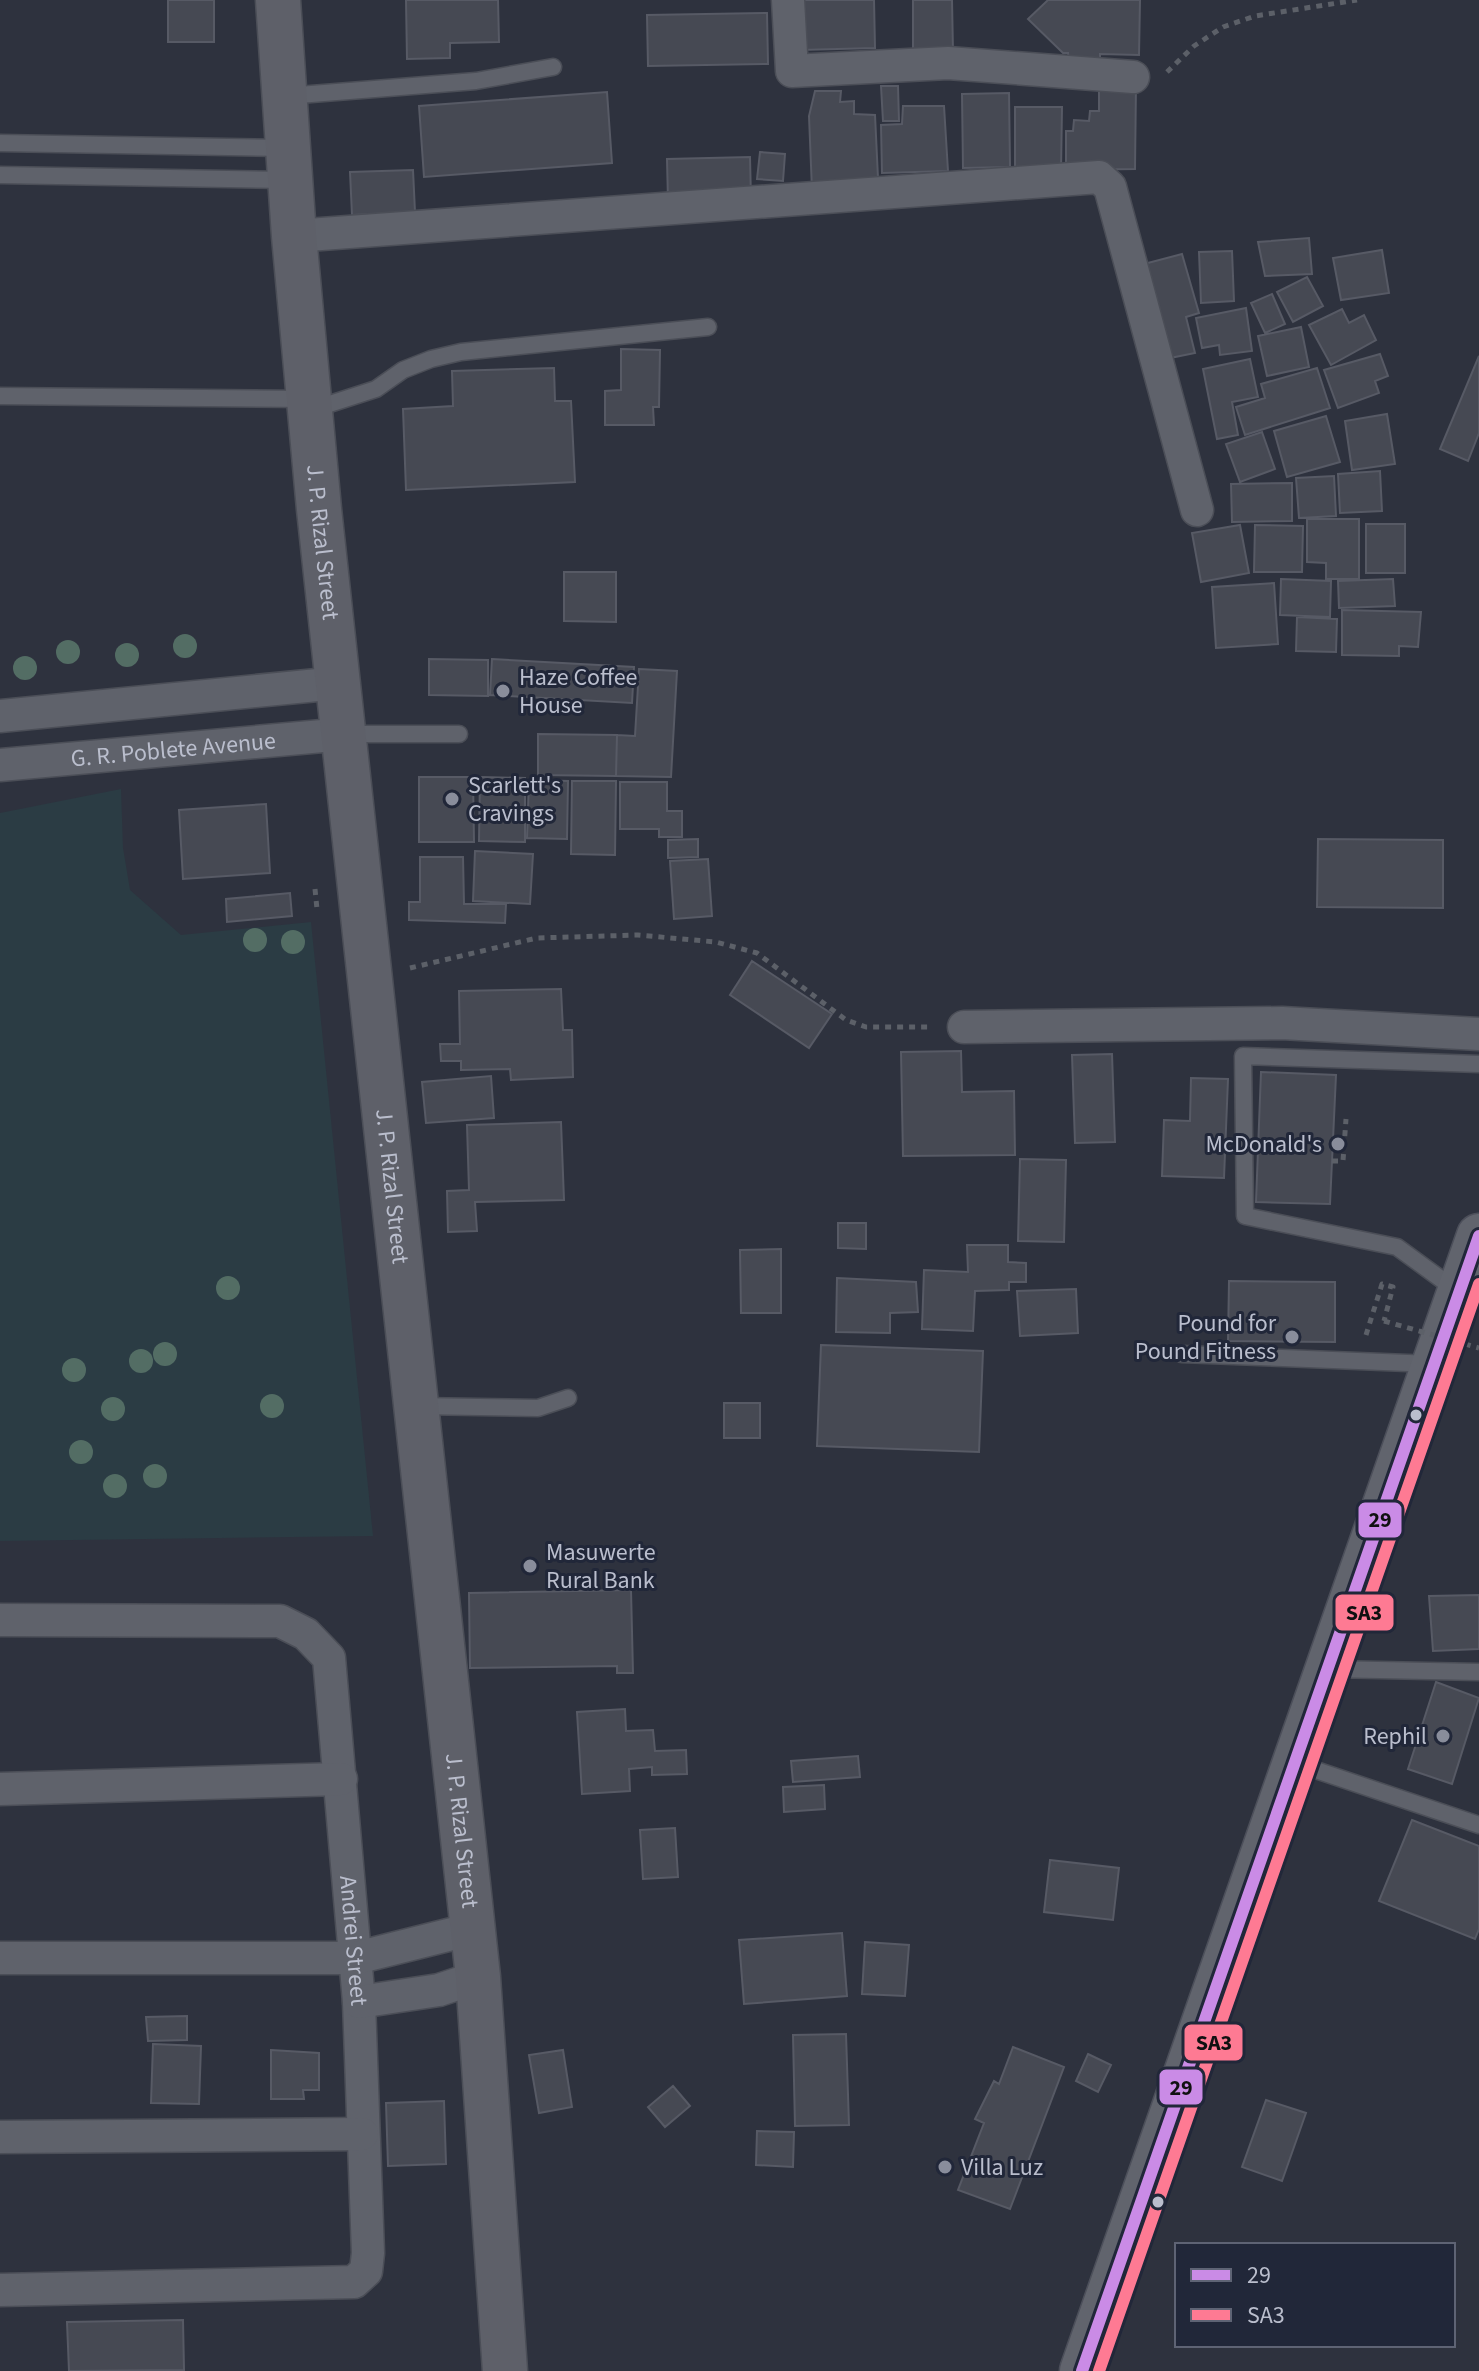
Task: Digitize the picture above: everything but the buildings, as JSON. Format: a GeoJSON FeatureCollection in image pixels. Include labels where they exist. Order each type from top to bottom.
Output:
{"type":"FeatureCollection","features":[{"type":"Feature","properties":{"kind":"main road","name":"J. P. Rizal Street"},"geometry":{"type":"LineString","coordinates":[[278,0],[309,405],[478,1977],[505,2371]]}},
{"type":"Feature","properties":{"kind":"main road"},"geometry":{"type":"LineString","coordinates":[[1082,2371],[1435,1364],[1469,1297],[1479,1236]]}},
{"type":"Feature","properties":{"kind":"street"},"geometry":{"type":"LineString","coordinates":[[788,0],[792,71],[948,63],[1133,77]]}},
{"type":"Feature","properties":{"kind":"street"},"geometry":{"type":"LineString","coordinates":[[294,236],[1099,177],[1110,187],[1197,510]]}},
{"type":"Feature","properties":{"kind":"street","name":"G. R. Poblete Avenue"},"geometry":{"type":"LineString","coordinates":[[0,716],[338,683]]}},
{"type":"Feature","properties":{"kind":"street","name":"G. R. Poblete Avenue"},"geometry":{"type":"LineString","coordinates":[[0,765],[345,734]]}},
{"type":"Feature","properties":{"kind":"street"},"geometry":{"type":"LineString","coordinates":[[964,1027],[1282,1023],[1479,1034]]}},
{"type":"Feature","properties":{"kind":"street","name":"Andrei Street"},"geometry":{"type":"LineString","coordinates":[[0,1620],[280,1621],[306,1634],[329,1658],[359,2002],[368,2253],[366,2271],[354,2282],[0,2290]]}},
{"type":"Feature","properties":{"kind":"street"},"geometry":{"type":"LineString","coordinates":[[0,1789],[341,1779]]}},
{"type":"Feature","properties":{"kind":"street"},"geometry":{"type":"LineString","coordinates":[[0,1958],[356,1958],[472,1929]]}},
{"type":"Feature","properties":{"kind":"street"},"geometry":{"type":"LineString","coordinates":[[359,2002],[439,1990],[478,1977]]}},
{"type":"Feature","properties":{"kind":"street"},"geometry":{"type":"LineString","coordinates":[[0,2137],[362,2134]]}},
{"type":"Feature","properties":{"kind":"lane"},"geometry":{"type":"LineString","coordinates":[[285,96],[476,81],[553,67]]}},
{"type":"Feature","properties":{"kind":"lane"},"geometry":{"type":"LineString","coordinates":[[0,143],[289,164]]}},
{"type":"Feature","properties":{"kind":"lane"},"geometry":{"type":"LineString","coordinates":[[0,175],[289,164]]}},
{"type":"Feature","properties":{"kind":"lane"},"geometry":{"type":"LineString","coordinates":[[0,396],[309,405],[376,389],[403,370],[461,352],[708,327]]}},
{"type":"Feature","properties":{"kind":"lane"},"geometry":{"type":"LineString","coordinates":[[345,734],[459,734]]}},
{"type":"Feature","properties":{"kind":"lane"},"geometry":{"type":"LineString","coordinates":[[1469,1297],[1397,1247],[1245,1216],[1243,1056],[1479,1064]]}},
{"type":"Feature","properties":{"kind":"lane"},"geometry":{"type":"LineString","coordinates":[[1182,1354],[1435,1364]]}},
{"type":"Feature","properties":{"kind":"lane"},"geometry":{"type":"LineString","coordinates":[[416,1406],[538,1408],[568,1398]]}},
{"type":"Feature","properties":{"kind":"lane"},"geometry":{"type":"LineString","coordinates":[[1327,1669],[1479,1672]]}},
{"type":"Feature","properties":{"kind":"lane"},"geometry":{"type":"LineString","coordinates":[[1295,1763],[1479,1825]]}},
{"type":"Feature","properties":{"kind":"path"},"geometry":{"type":"LineString","coordinates":[[1133,77],[1170,72],[1194,46],[1223,27],[1244,19],[1357,0]]}},
{"type":"Feature","properties":{"kind":"path"},"geometry":{"type":"LineString","coordinates":[[372,982],[426,963],[537,938],[638,935],[716,942],[757,953],[846,1020],[866,1027],[964,1027]]}},
{"type":"Feature","properties":{"kind":"path"},"geometry":{"type":"LineString","coordinates":[[1332,1161],[1343,1161],[1346,1119]]}},
{"type":"Feature","properties":{"kind":"path"},"geometry":{"type":"LineString","coordinates":[[1359,1359],[1382,1284],[1393,1287],[1384,1321],[1479,1348]]}},
{"type":"Feature","properties":{"kind":"shaded area"},"geometry":{"type":"Polygon","coordinates":[[[121,789],[123,848],[130,890],[181,935],[311,922],[373,1536],[0,1541],[0,813],[121,789]]]}},
{"type":"Feature","properties":{"kind":"transit line","name":"29"},"geometry":{"type":"LineString","coordinates":[[1082,2371],[1479,1236]]}},
{"type":"Feature","properties":{"kind":"transit line","name":"SA3"},"geometry":{"type":"LineString","coordinates":[[1099,2371],[1479,1284]]}},
{"type":"Feature","properties":{"kind":"place","name":"Haze Coffee House"},"geometry":{"type":"Point","coordinates":[503,691]}},
{"type":"Feature","properties":{"kind":"place","name":"Scarlett's Cravings"},"geometry":{"type":"Point","coordinates":[452,799]}},
{"type":"Feature","properties":{"kind":"place","name":"McDonald's"},"geometry":{"type":"Point","coordinates":[1338,1144]}},
{"type":"Feature","properties":{"kind":"place","name":"Pound for Pound Fitness"},"geometry":{"type":"Point","coordinates":[1292,1337]}},
{"type":"Feature","properties":{"kind":"place","name":"Masuwerte Rural Bank"},"geometry":{"type":"Point","coordinates":[530,1566]}},
{"type":"Feature","properties":{"kind":"place","name":"Rephil"},"geometry":{"type":"Point","coordinates":[1443,1736]}},
{"type":"Feature","properties":{"kind":"place","name":"Villa Luz"},"geometry":{"type":"Point","coordinates":[945,2167]}}]}
